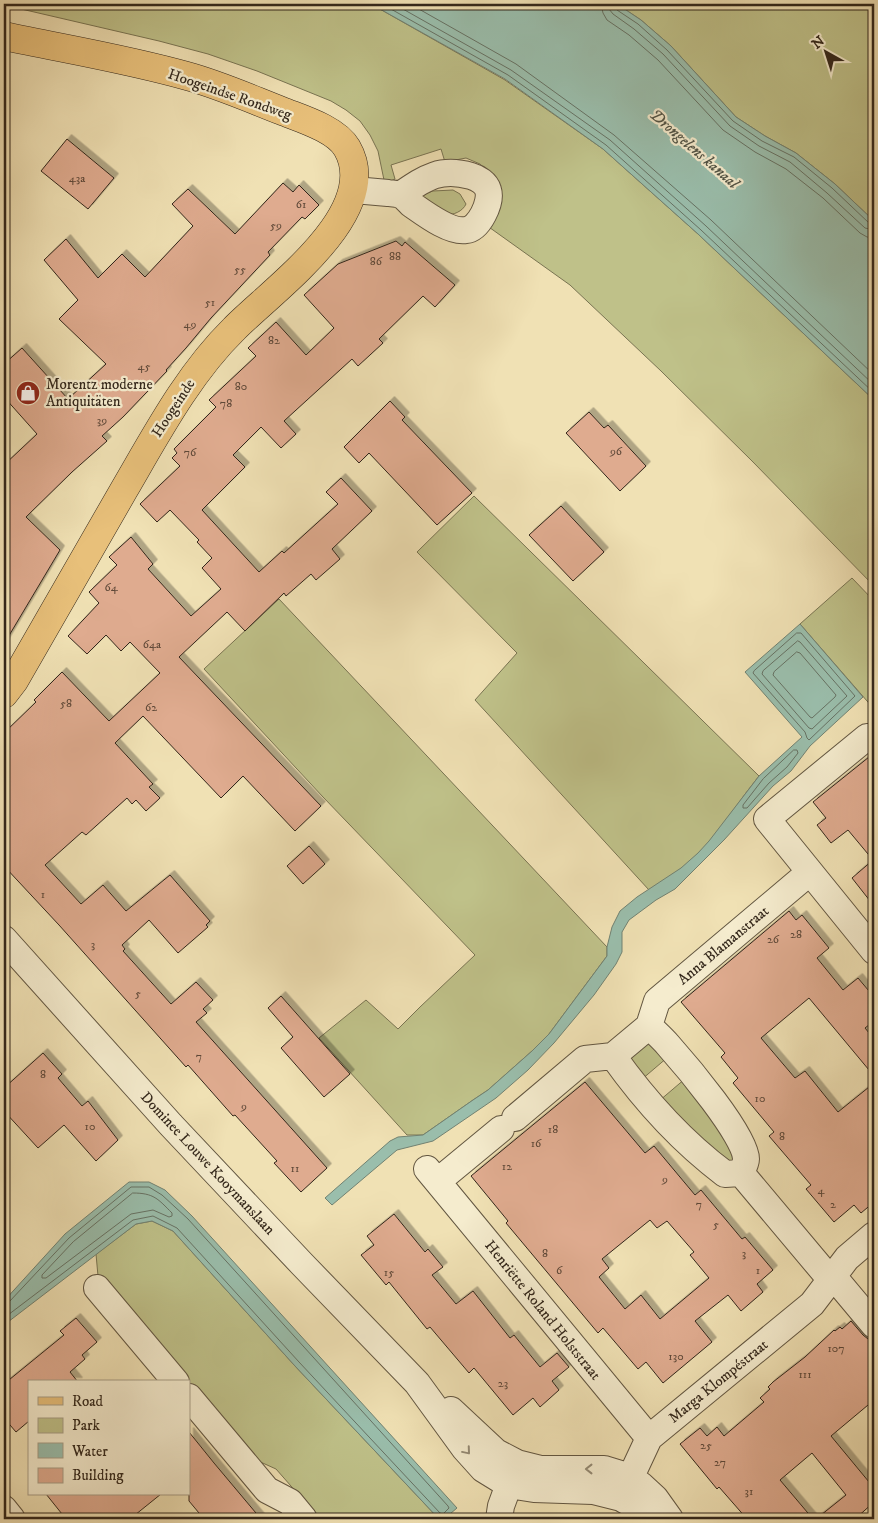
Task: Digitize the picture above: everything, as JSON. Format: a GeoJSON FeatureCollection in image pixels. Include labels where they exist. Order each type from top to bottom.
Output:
{"type":"FeatureCollection","features":[{"type":"Feature","properties":{"kind":"main road","name":"Hoogeindse Rondweg"},"geometry":{"type":"LineString","coordinates":[[4,36],[113,58],[188,76],[232,91],[329,131],[340,138],[348,148],[354,172],[354,190]]}},
{"type":"Feature","properties":{"kind":"main road","name":"Hoogeinde"},"geometry":{"type":"LineString","coordinates":[[4,694],[14,681],[155,436],[196,374],[232,330],[289,278],[328,237],[345,212],[354,190]]}},
{"type":"Feature","properties":{"kind":"street"},"geometry":{"type":"LineString","coordinates":[[354,190],[400,195]]}},
{"type":"Feature","properties":{"kind":"street"},"geometry":{"type":"LineString","coordinates":[[868,737],[767,819],[874,951]]}},
{"type":"Feature","properties":{"kind":"street","name":"Anna Blamanstraat"},"geometry":{"type":"LineString","coordinates":[[649,1026],[657,1001],[810,872]]}},
{"type":"Feature","properties":{"kind":"street","name":"Dominee Louwe Kooymanslaan"},"geometry":{"type":"LineString","coordinates":[[4,939],[171,1125],[417,1384],[445,1404],[496,1452],[502,1498],[541,1470],[604,1469],[658,1519]]}},
{"type":"Feature","properties":{"kind":"street"},"geometry":{"type":"LineString","coordinates":[[742,1174],[746,1160],[744,1149],[733,1129],[701,1084],[667,1043],[649,1026],[612,1056],[662,1118],[701,1156],[725,1174],[742,1174],[874,1325]]}},
{"type":"Feature","properties":{"kind":"street","name":"Henriëtte Roland Holststraat"},"geometry":{"type":"LineString","coordinates":[[612,1056],[585,1059],[508,1123],[432,1175],[649,1438]]}},
{"type":"Feature","properties":{"kind":"street","name":"Marga Klompéstraat"},"geometry":{"type":"LineString","coordinates":[[625,1488],[649,1438],[812,1304],[847,1258],[874,1235]]}},
{"type":"Feature","properties":{"kind":"street"},"geometry":{"type":"LineString","coordinates":[[97,1288],[174,1380]]}},
{"type":"Feature","properties":{"kind":"street"},"geometry":{"type":"LineString","coordinates":[[190,1398],[267,1490],[290,1502],[304,1519]]}},
{"type":"Feature","properties":{"kind":"street","name":"Dominee Louwe Kooymanslaan"},"geometry":{"type":"LineString","coordinates":[[625,1488],[642,1486],[670,1519]]}},
{"type":"Feature","properties":{"kind":"street"},"geometry":{"type":"LineString","coordinates":[[4,1509],[12,1519]]}},
{"type":"Feature","properties":{"kind":"green space"},"geometry":{"type":"Polygon","coordinates":[[[4,4],[371,4],[505,80],[603,149],[698,234],[874,400],[874,586],[753,462],[570,285],[486,225],[491,174],[480,164],[466,158],[445,162],[441,149],[391,165],[395,179],[391,181],[384,180],[378,151],[370,135],[360,121],[331,101],[257,71],[208,54],[4,4]]]}},
{"type":"Feature","properties":{"kind":"green space"},"geometry":{"type":"Polygon","coordinates":[[[617,4],[874,4],[874,221],[835,184],[796,153],[736,117],[671,46],[641,20],[617,4]]]}},
{"type":"Feature","properties":{"kind":"green space"},"geometry":{"type":"Polygon","coordinates":[[[453,190],[460,194],[466,204],[465,207],[454,214],[445,214],[431,207],[417,196],[433,191],[453,190]]]}},
{"type":"Feature","properties":{"kind":"green space"},"geometry":{"type":"Polygon","coordinates":[[[474,496],[759,776],[704,848],[682,868],[649,890],[475,700],[517,653],[417,552],[474,496]]]}},
{"type":"Feature","properties":{"kind":"green space"},"geometry":{"type":"Polygon","coordinates":[[[852,578],[874,601],[874,709],[800,624],[852,578]]]}},
{"type":"Feature","properties":{"kind":"green space"},"geometry":{"type":"Polygon","coordinates":[[[279,599],[607,947],[607,956],[549,1034],[488,1090],[423,1135],[407,1135],[319,1038],[366,1000],[398,1029],[475,955],[323,797],[204,669],[279,599]]]}},
{"type":"Feature","properties":{"kind":"green space"},"geometry":{"type":"Polygon","coordinates":[[[644,1040],[668,1057],[641,1080],[627,1054],[644,1040]]]}},
{"type":"Feature","properties":{"kind":"green space"},"geometry":{"type":"Polygon","coordinates":[[[686,1078],[739,1156],[728,1165],[659,1101],[686,1078]]]}},
{"type":"Feature","properties":{"kind":"green space"},"geometry":{"type":"Polygon","coordinates":[[[152,1221],[173,1231],[295,1366],[439,1519],[320,1519],[276,1469],[256,1460],[190,1383],[190,1380],[187,1380],[98,1276],[96,1254],[136,1224],[152,1221]]]}},
{"type":"Feature","properties":{"kind":"water","name":"Drongelens kanaal"},"geometry":{"type":"Polygon","coordinates":[[[371,4],[617,4],[641,20],[671,46],[736,117],[796,153],[835,184],[874,221],[874,400],[698,234],[603,149],[505,79],[371,4]]]}},
{"type":"Feature","properties":{"kind":"water"},"geometry":{"type":"Polygon","coordinates":[[[800,624],[863,697],[810,746],[791,771],[773,786],[724,840],[675,889],[629,920],[622,932],[622,952],[616,964],[594,995],[554,1043],[528,1070],[496,1098],[433,1141],[397,1150],[332,1205],[325,1198],[390,1141],[398,1137],[423,1135],[488,1090],[532,1051],[549,1034],[607,956],[607,947],[612,927],[620,911],[637,897],[681,868],[698,853],[759,776],[802,737],[745,672],[800,624]]]}},
{"type":"Feature","properties":{"kind":"water"},"geometry":{"type":"Polygon","coordinates":[[[129,1182],[149,1182],[165,1190],[192,1216],[457,1508],[444,1519],[439,1519],[295,1366],[173,1231],[152,1221],[136,1224],[4,1325],[4,1301],[65,1234],[129,1182]]]}},
{"type":"Feature","properties":{"kind":"building"},"geometry":{"type":"Polygon","coordinates":[[[67,139],[114,178],[88,209],[41,171],[67,139]]]}},
{"type":"Feature","properties":{"kind":"building"},"geometry":{"type":"Polygon","coordinates":[[[283,183],[293,192],[299,185],[319,205],[305,219],[302,217],[268,252],[270,255],[211,318],[167,371],[102,436],[107,441],[26,517],[60,550],[4,644],[4,465],[37,434],[4,397],[4,364],[22,348],[68,399],[106,364],[59,319],[78,300],[44,260],[66,239],[98,278],[122,254],[145,277],[193,226],[172,204],[188,189],[235,234],[283,183]]]}},
{"type":"Feature","properties":{"kind":"building"},"geometry":{"type":"Polygon","coordinates":[[[396,241],[402,246],[405,242],[455,285],[435,307],[423,296],[379,339],[383,343],[358,366],[352,359],[284,421],[296,434],[281,448],[261,427],[233,455],[245,467],[202,510],[259,572],[282,551],[284,553],[338,504],[326,492],[341,478],[372,511],[332,549],[340,559],[316,580],[311,574],[286,596],[284,593],[245,631],[227,612],[179,657],[321,806],[295,831],[243,776],[221,798],[143,716],[115,743],[153,784],[149,787],[160,798],[146,811],[136,800],[132,804],[127,798],[86,835],[82,832],[45,865],[81,904],[103,885],[126,911],[170,875],[210,921],[206,925],[208,927],[178,953],[149,920],[122,945],[125,949],[123,951],[171,1004],[196,982],[213,1000],[203,1009],[207,1013],[196,1022],[327,1168],[301,1192],[274,1163],[277,1161],[235,1115],[233,1116],[188,1065],[186,1067],[4,866],[4,733],[36,702],[34,700],[62,672],[109,721],[160,673],[130,642],[121,651],[106,635],[87,654],[68,636],[99,603],[89,592],[117,565],[109,557],[131,537],[153,564],[148,569],[191,616],[221,589],[202,568],[212,558],[197,542],[199,540],[170,510],[157,522],[140,504],[180,466],[172,458],[177,453],[174,449],[216,407],[209,400],[256,356],[248,348],[276,322],[306,355],[334,328],[304,295],[338,264],[396,241]]]}},
{"type":"Feature","properties":{"kind":"building"},"geometry":{"type":"Polygon","coordinates":[[[390,401],[405,417],[402,420],[472,493],[437,525],[369,453],[359,463],[344,447],[390,401]]]}},
{"type":"Feature","properties":{"kind":"building"},"geometry":{"type":"Polygon","coordinates":[[[589,412],[604,428],[608,425],[646,466],[620,491],[566,433],[589,412]]]}},
{"type":"Feature","properties":{"kind":"building"},"geometry":{"type":"Polygon","coordinates":[[[561,506],[604,552],[573,581],[529,535],[561,506]]]}},
{"type":"Feature","properties":{"kind":"building"},"geometry":{"type":"Polygon","coordinates":[[[874,753],[874,906],[852,878],[873,860],[848,830],[831,843],[817,825],[826,818],[813,802],[874,753]]]}},
{"type":"Feature","properties":{"kind":"building"},"geometry":{"type":"Polygon","coordinates":[[[309,846],[325,864],[303,884],[287,866],[309,846]]]}},
{"type":"Feature","properties":{"kind":"building"},"geometry":{"type":"Polygon","coordinates":[[[789,911],[796,920],[802,915],[829,948],[817,958],[843,990],[858,978],[874,997],[874,1021],[865,1028],[874,1039],[874,1076],[809,998],[761,1038],[795,1078],[805,1071],[838,1112],[874,1083],[874,1202],[861,1213],[854,1205],[834,1222],[806,1189],[811,1185],[769,1136],[774,1132],[733,1083],[738,1078],[721,1057],[725,1053],[681,1002],[789,911]]]}},
{"type":"Feature","properties":{"kind":"building"},"geometry":{"type":"Polygon","coordinates":[[[281,996],[350,1074],[324,1097],[281,1048],[293,1037],[268,1008],[281,996]]]}},
{"type":"Feature","properties":{"kind":"building"},"geometry":{"type":"Polygon","coordinates":[[[43,1053],[62,1074],[58,1078],[82,1106],[88,1101],[118,1140],[96,1161],[64,1125],[38,1148],[4,1111],[4,1088],[43,1053]]]}},
{"type":"Feature","properties":{"kind":"building"},"geometry":{"type":"Polygon","coordinates":[[[585,1082],[645,1153],[654,1146],[695,1195],[701,1190],[742,1239],[745,1237],[773,1270],[757,1284],[763,1292],[741,1311],[728,1295],[695,1321],[712,1342],[663,1383],[646,1362],[638,1369],[603,1328],[598,1333],[506,1223],[508,1221],[471,1176],[585,1082]],[[650,1220],[602,1259],[609,1268],[599,1277],[625,1309],[641,1295],[660,1319],[709,1278],[690,1255],[694,1252],[667,1221],[657,1228],[650,1220]]]}},
{"type":"Feature","properties":{"kind":"building"},"geometry":{"type":"Polygon","coordinates":[[[394,1214],[425,1252],[428,1249],[443,1267],[432,1275],[456,1304],[473,1291],[510,1338],[514,1335],[540,1367],[557,1353],[569,1367],[552,1381],[559,1390],[540,1407],[533,1398],[513,1415],[474,1368],[469,1373],[430,1327],[427,1329],[389,1282],[386,1285],[361,1255],[374,1245],[367,1236],[394,1214]]]}},
{"type":"Feature","properties":{"kind":"building"},"geometry":{"type":"Polygon","coordinates":[[[76,1318],[97,1342],[82,1355],[85,1359],[70,1372],[76,1380],[28,1380],[28,1422],[16,1432],[4,1418],[4,1384],[64,1335],[60,1331],[76,1318]]]}},
{"type":"Feature","properties":{"kind":"building"},"geometry":{"type":"Polygon","coordinates":[[[851,1321],[863,1335],[868,1339],[874,1340],[874,1400],[831,1436],[874,1488],[874,1502],[855,1519],[816,1519],[846,1495],[812,1453],[780,1480],[813,1519],[747,1519],[719,1487],[717,1489],[680,1444],[700,1428],[707,1436],[717,1427],[724,1436],[764,1402],[760,1398],[770,1389],[768,1387],[773,1382],[805,1357],[834,1330],[840,1327],[842,1329],[851,1321]]]}},
{"type":"Feature","properties":{"kind":"building"},"geometry":{"type":"Polygon","coordinates":[[[190,1433],[261,1519],[204,1519],[189,1501],[190,1433]]]}},
{"type":"Feature","properties":{"kind":"building"},"geometry":{"type":"Polygon","coordinates":[[[48,1496],[159,1496],[130,1519],[66,1519],[48,1496]]]}},
{"type":"Feature","properties":{"kind":"place","name":"Morentz moderne Antiquitäten"},"geometry":{"type":"Point","coordinates":[28,393]}}]}
